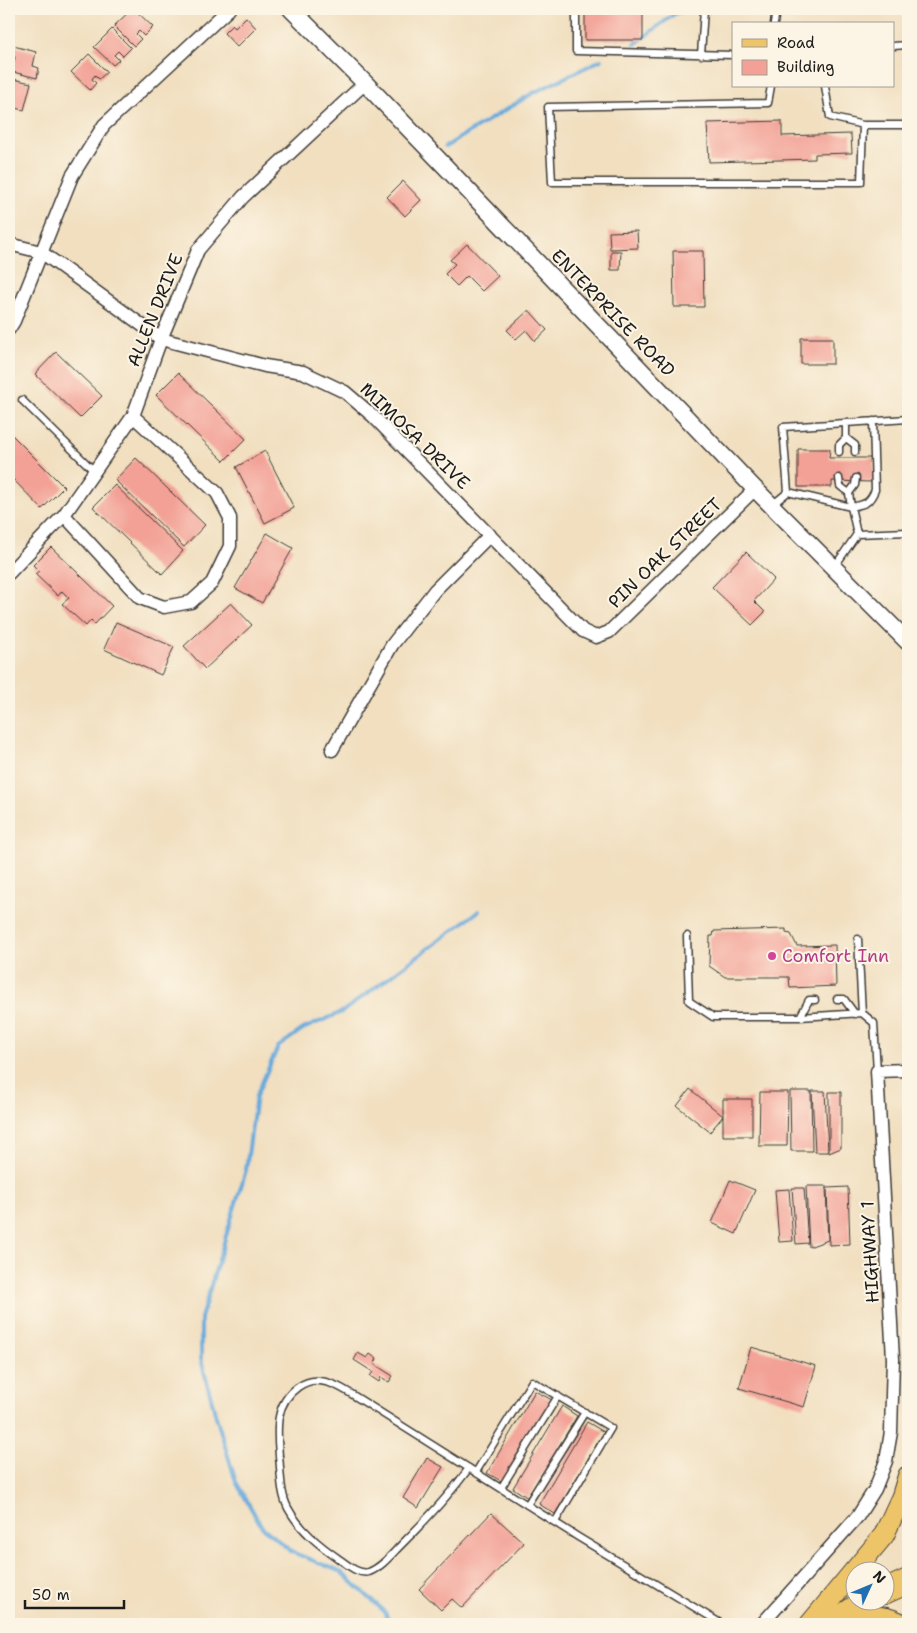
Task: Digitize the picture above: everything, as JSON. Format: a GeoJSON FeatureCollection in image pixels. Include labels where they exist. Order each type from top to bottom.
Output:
{"type":"FeatureCollection","features":[{"type":"Feature","properties":{"kind":"highway"},"geometry":{"type":"LineString","coordinates":[[894,1588],[908,1582]]}},
{"type":"Feature","properties":{"kind":"highway"},"geometry":{"type":"LineString","coordinates":[[835,1624],[852,1610]]}},
{"type":"Feature","properties":{"kind":"highway"},"geometry":{"type":"LineString","coordinates":[[849,1624],[873,1618],[898,1624]]}},
{"type":"Feature","properties":{"kind":"main road"},"geometry":{"type":"LineString","coordinates":[[864,1560],[884,1535],[902,1496],[908,1476]]}},
{"type":"Feature","properties":{"kind":"main road"},"geometry":{"type":"LineString","coordinates":[[810,1624],[844,1584]]}},
{"type":"Feature","properties":{"kind":"street"},"geometry":{"type":"LineString","coordinates":[[9,329],[14,322],[72,176],[104,125],[229,9]]}},
{"type":"Feature","properties":{"kind":"street","name":"ENTERPRISE ROAD"},"geometry":{"type":"LineString","coordinates":[[290,9],[365,83],[771,506],[908,642]]}},
{"type":"Feature","properties":{"kind":"street","name":"ALLEN DRIVE"},"geometry":{"type":"LineString","coordinates":[[9,573],[64,515],[132,416],[161,339],[198,250],[243,197],[365,83]]}},
{"type":"Feature","properties":{"kind":"street"},"geometry":{"type":"LineString","coordinates":[[9,244],[41,252]]}},
{"type":"Feature","properties":{"kind":"street","name":"MIMOSA DRIVE"},"geometry":{"type":"LineString","coordinates":[[41,252],[161,339],[265,366],[303,372],[345,392],[373,416],[583,631],[596,637]]}},
{"type":"Feature","properties":{"kind":"street"},"geometry":{"type":"LineString","coordinates":[[64,515],[140,598],[164,608],[191,602],[212,583],[230,546],[230,518],[217,494],[132,416]]}},
{"type":"Feature","properties":{"kind":"street","name":"PIN OAK STREET"},"geometry":{"type":"LineString","coordinates":[[596,637],[609,632],[755,489]]}},
{"type":"Feature","properties":{"kind":"street"},"geometry":{"type":"LineString","coordinates":[[332,750],[392,645],[435,590],[490,535]]}},
{"type":"Feature","properties":{"kind":"street"},"geometry":{"type":"LineString","coordinates":[[877,1071],[908,1070]]}},
{"type":"Feature","properties":{"kind":"street","name":"HIGHWAY 1"},"geometry":{"type":"LineString","coordinates":[[762,1624],[858,1516],[875,1489],[886,1461],[890,1432],[893,1359],[877,1071]]}},
{"type":"Feature","properties":{"kind":"lane"},"geometry":{"type":"LineString","coordinates":[[576,9],[576,51],[732,55]]}},
{"type":"Feature","properties":{"kind":"lane"},"geometry":{"type":"LineString","coordinates":[[701,55],[704,9]]}},
{"type":"Feature","properties":{"kind":"lane"},"geometry":{"type":"LineString","coordinates":[[774,22],[776,9]]}},
{"type":"Feature","properties":{"kind":"lane"},"geometry":{"type":"LineString","coordinates":[[894,46],[908,45]]}},
{"type":"Feature","properties":{"kind":"lane"},"geometry":{"type":"LineString","coordinates":[[770,88],[768,103],[548,107],[552,182],[860,182],[863,125]]}},
{"type":"Feature","properties":{"kind":"lane"},"geometry":{"type":"LineString","coordinates":[[825,88],[830,117],[863,125],[908,125]]}},
{"type":"Feature","properties":{"kind":"lane"},"geometry":{"type":"LineString","coordinates":[[22,400],[94,471]]}},
{"type":"Feature","properties":{"kind":"lane"},"geometry":{"type":"LineString","coordinates":[[788,492],[783,427],[908,419]]}},
{"type":"Feature","properties":{"kind":"lane"},"geometry":{"type":"LineString","coordinates":[[788,492],[851,507],[864,505],[872,499],[875,490],[873,421]]}},
{"type":"Feature","properties":{"kind":"lane"},"geometry":{"type":"LineString","coordinates":[[839,452],[839,445],[846,438],[846,423]]}},
{"type":"Feature","properties":{"kind":"lane"},"geometry":{"type":"LineString","coordinates":[[846,438],[855,445],[855,452]]}},
{"type":"Feature","properties":{"kind":"lane"},"geometry":{"type":"LineString","coordinates":[[839,478],[840,486],[850,494]]}},
{"type":"Feature","properties":{"kind":"lane"},"geometry":{"type":"LineString","coordinates":[[834,568],[857,534],[850,494],[855,486],[856,478]]}},
{"type":"Feature","properties":{"kind":"lane"},"geometry":{"type":"LineString","coordinates":[[771,506],[788,492]]}},
{"type":"Feature","properties":{"kind":"lane"},"geometry":{"type":"LineString","coordinates":[[857,534],[908,532]]}},
{"type":"Feature","properties":{"kind":"lane"},"geometry":{"type":"LineString","coordinates":[[688,936],[689,1001],[713,1017],[800,1017],[858,1013]]}},
{"type":"Feature","properties":{"kind":"lane"},"geometry":{"type":"LineString","coordinates":[[858,939],[858,1013]]}},
{"type":"Feature","properties":{"kind":"lane"},"geometry":{"type":"LineString","coordinates":[[837,999],[844,999],[858,1013],[874,1023],[877,1071]]}},
{"type":"Feature","properties":{"kind":"lane"},"geometry":{"type":"LineString","coordinates":[[800,1017],[809,1000],[815,1000]]}},
{"type":"Feature","properties":{"kind":"lane"},"geometry":{"type":"LineString","coordinates":[[469,1468],[434,1512],[384,1562],[368,1572],[358,1571],[312,1539],[288,1508],[284,1498],[278,1442],[279,1417],[282,1406],[285,1399],[300,1386],[318,1380],[328,1382],[361,1400],[476,1472],[554,1522],[722,1624]]}},
{"type":"Feature","properties":{"kind":"lane"},"geometry":{"type":"LineString","coordinates":[[476,1472],[532,1381],[611,1428],[554,1522]]}},
{"type":"Feature","properties":{"kind":"lane"},"geometry":{"type":"LineString","coordinates":[[501,1488],[558,1396]]}},
{"type":"Feature","properties":{"kind":"lane"},"geometry":{"type":"LineString","coordinates":[[527,1505],[585,1412]]}},
{"type":"Feature","properties":{"kind":"building"},"geometry":{"type":"Polygon","coordinates":[[[132,9],[153,27],[144,36],[139,31],[136,34],[141,39],[134,46],[114,26],[132,9]]]}},
{"type":"Feature","properties":{"kind":"building"},"geometry":{"type":"Polygon","coordinates":[[[585,9],[643,9],[643,40],[585,40],[585,9]]]}},
{"type":"Feature","properties":{"kind":"building"},"geometry":{"type":"Polygon","coordinates":[[[246,17],[256,28],[237,47],[224,33],[232,25],[235,28],[246,17]]]}},
{"type":"Feature","properties":{"kind":"building"},"geometry":{"type":"Polygon","coordinates":[[[112,29],[131,48],[123,56],[118,51],[114,55],[119,60],[113,65],[94,47],[112,29]]]}},
{"type":"Feature","properties":{"kind":"building"},"geometry":{"type":"Polygon","coordinates":[[[10,45],[36,52],[33,66],[39,68],[37,78],[9,71],[10,60],[14,61],[15,57],[9,55],[10,45]]]}},
{"type":"Feature","properties":{"kind":"building"},"geometry":{"type":"Polygon","coordinates":[[[89,54],[107,72],[99,79],[95,75],[92,79],[96,83],[90,90],[71,72],[89,54]]]}},
{"type":"Feature","properties":{"kind":"building"},"geometry":{"type":"Polygon","coordinates":[[[9,78],[31,83],[24,110],[9,107],[9,78]]]}},
{"type":"Feature","properties":{"kind":"building"},"geometry":{"type":"Polygon","coordinates":[[[782,121],[782,136],[851,134],[852,153],[815,154],[815,159],[709,162],[707,123],[782,121]]]}},
{"type":"Feature","properties":{"kind":"building"},"geometry":{"type":"Polygon","coordinates":[[[403,181],[421,200],[405,216],[387,197],[403,181]]]}},
{"type":"Feature","properties":{"kind":"building"},"geometry":{"type":"Polygon","coordinates":[[[637,231],[638,248],[610,249],[609,232],[637,231]]]}},
{"type":"Feature","properties":{"kind":"building"},"geometry":{"type":"Polygon","coordinates":[[[467,244],[498,276],[482,291],[467,276],[457,286],[445,274],[455,264],[450,260],[467,244]]]}},
{"type":"Feature","properties":{"kind":"building"},"geometry":{"type":"Polygon","coordinates":[[[611,251],[621,251],[620,270],[611,270],[611,251]]]}},
{"type":"Feature","properties":{"kind":"building"},"geometry":{"type":"Polygon","coordinates":[[[673,251],[703,251],[704,307],[674,307],[673,251]]]}},
{"type":"Feature","properties":{"kind":"building"},"geometry":{"type":"Polygon","coordinates":[[[529,310],[547,330],[535,341],[526,330],[516,339],[507,330],[529,310]]]}},
{"type":"Feature","properties":{"kind":"building"},"geometry":{"type":"Polygon","coordinates":[[[801,338],[833,338],[833,364],[801,364],[801,338]]]}},
{"type":"Feature","properties":{"kind":"building"},"geometry":{"type":"Polygon","coordinates":[[[56,352],[102,396],[80,418],[35,374],[56,352]]]}},
{"type":"Feature","properties":{"kind":"building"},"geometry":{"type":"Polygon","coordinates":[[[178,373],[246,439],[224,461],[156,395],[178,373]]]}},
{"type":"Feature","properties":{"kind":"building"},"geometry":{"type":"Polygon","coordinates":[[[9,432],[64,487],[42,509],[9,475],[9,432]]]}},
{"type":"Feature","properties":{"kind":"building"},"geometry":{"type":"Polygon","coordinates":[[[798,449],[830,449],[829,458],[874,458],[873,482],[832,481],[832,487],[798,487],[798,449]]]}},
{"type":"Feature","properties":{"kind":"building"},"geometry":{"type":"Polygon","coordinates":[[[265,451],[294,508],[265,523],[236,467],[265,451]]]}},
{"type":"Feature","properties":{"kind":"building"},"geometry":{"type":"Polygon","coordinates":[[[136,458],[205,525],[184,547],[115,480],[136,458]]]}},
{"type":"Feature","properties":{"kind":"building"},"geometry":{"type":"Polygon","coordinates":[[[115,485],[183,551],[162,574],[93,507],[115,485]]]}},
{"type":"Feature","properties":{"kind":"building"},"geometry":{"type":"Polygon","coordinates":[[[267,533],[293,548],[262,603],[235,588],[267,533]]]}},
{"type":"Feature","properties":{"kind":"building"},"geometry":{"type":"Polygon","coordinates":[[[51,547],[112,606],[95,624],[91,620],[86,626],[62,604],[69,598],[62,591],[58,596],[35,574],[39,571],[33,565],[51,547]]]}},
{"type":"Feature","properties":{"kind":"building"},"geometry":{"type":"Polygon","coordinates":[[[746,552],[774,579],[754,601],[765,612],[752,625],[712,587],[746,552]]]}},
{"type":"Feature","properties":{"kind":"building"},"geometry":{"type":"Polygon","coordinates":[[[231,603],[252,625],[205,669],[184,646],[231,603]]]}},
{"type":"Feature","properties":{"kind":"building"},"geometry":{"type":"Polygon","coordinates":[[[116,622],[174,647],[161,675],[104,649],[116,622]]]}},
{"type":"Feature","properties":{"kind":"building","name":"Comfort Inn"},"geometry":{"type":"Polygon","coordinates":[[[786,929],[786,933],[791,934],[797,946],[835,945],[836,986],[790,988],[789,977],[725,977],[709,966],[710,936],[713,936],[714,931],[786,929]]]}},
{"type":"Feature","properties":{"kind":"building"},"geometry":{"type":"Polygon","coordinates":[[[690,1089],[723,1116],[710,1132],[677,1106],[690,1089]]]}},
{"type":"Feature","properties":{"kind":"building"},"geometry":{"type":"Polygon","coordinates":[[[790,1091],[811,1091],[812,1151],[791,1151],[790,1091]]]}},
{"type":"Feature","properties":{"kind":"building"},"geometry":{"type":"Polygon","coordinates":[[[812,1091],[825,1091],[828,1152],[815,1152],[812,1091]]]}},
{"type":"Feature","properties":{"kind":"building"},"geometry":{"type":"Polygon","coordinates":[[[760,1092],[788,1092],[787,1146],[759,1146],[760,1092]]]}},
{"type":"Feature","properties":{"kind":"building"},"geometry":{"type":"Polygon","coordinates":[[[829,1092],[841,1092],[841,1148],[829,1153],[829,1092]]]}},
{"type":"Feature","properties":{"kind":"building"},"geometry":{"type":"Polygon","coordinates":[[[723,1099],[752,1099],[752,1136],[723,1136],[723,1099]]]}},
{"type":"Feature","properties":{"kind":"building"},"geometry":{"type":"Polygon","coordinates":[[[730,1180],[755,1190],[736,1234],[712,1223],[730,1180]]]}},
{"type":"Feature","properties":{"kind":"building"},"geometry":{"type":"Polygon","coordinates":[[[806,1186],[826,1186],[828,1240],[809,1247],[806,1186]]]}},
{"type":"Feature","properties":{"kind":"building"},"geometry":{"type":"Polygon","coordinates":[[[848,1187],[850,1244],[829,1245],[827,1188],[848,1187]]]}},
{"type":"Feature","properties":{"kind":"building"},"geometry":{"type":"Polygon","coordinates":[[[792,1188],[804,1188],[808,1243],[796,1244],[792,1188]]]}},
{"type":"Feature","properties":{"kind":"building"},"geometry":{"type":"Polygon","coordinates":[[[789,1189],[793,1241],[779,1242],[775,1190],[789,1189]]]}},
{"type":"Feature","properties":{"kind":"building"},"geometry":{"type":"Polygon","coordinates":[[[751,1347],[816,1366],[804,1407],[739,1388],[751,1347]]]}},
{"type":"Feature","properties":{"kind":"building"},"geometry":{"type":"Polygon","coordinates":[[[358,1353],[367,1358],[370,1354],[377,1359],[374,1364],[393,1376],[389,1382],[381,1377],[379,1382],[370,1376],[373,1372],[354,1360],[358,1353]]]}},
{"type":"Feature","properties":{"kind":"building"},"geometry":{"type":"Polygon","coordinates":[[[535,1391],[552,1400],[503,1482],[487,1473],[535,1391]]]}},
{"type":"Feature","properties":{"kind":"building"},"geometry":{"type":"Polygon","coordinates":[[[562,1406],[577,1416],[528,1498],[513,1488],[562,1406]]]}},
{"type":"Feature","properties":{"kind":"building"},"geometry":{"type":"Polygon","coordinates":[[[587,1422],[604,1432],[555,1514],[539,1504],[587,1422]]]}},
{"type":"Feature","properties":{"kind":"building"},"geometry":{"type":"Polygon","coordinates":[[[427,1458],[443,1467],[418,1508],[403,1498],[427,1458]]]}},
{"type":"Feature","properties":{"kind":"building"},"geometry":{"type":"Polygon","coordinates":[[[491,1513],[524,1543],[462,1608],[452,1599],[441,1610],[419,1589],[491,1513]]]}},
{"type":"Feature","properties":{"kind":"waterway"},"geometry":{"type":"LineString","coordinates":[[635,44],[673,15],[686,9]]}},
{"type":"Feature","properties":{"kind":"waterway"},"geometry":{"type":"LineString","coordinates":[[445,147],[533,93],[601,60]]}},
{"type":"Feature","properties":{"kind":"waterway"},"geometry":{"type":"LineString","coordinates":[[390,1624],[385,1612],[341,1572],[292,1552],[262,1527],[236,1482],[215,1413],[201,1359],[201,1318],[246,1170],[256,1096],[278,1047],[303,1029],[342,1012],[479,911]]}},
{"type":"Feature","properties":{"kind":"place","name":"Comfort Inn"},"geometry":{"type":"Point","coordinates":[772,956]}}]}
